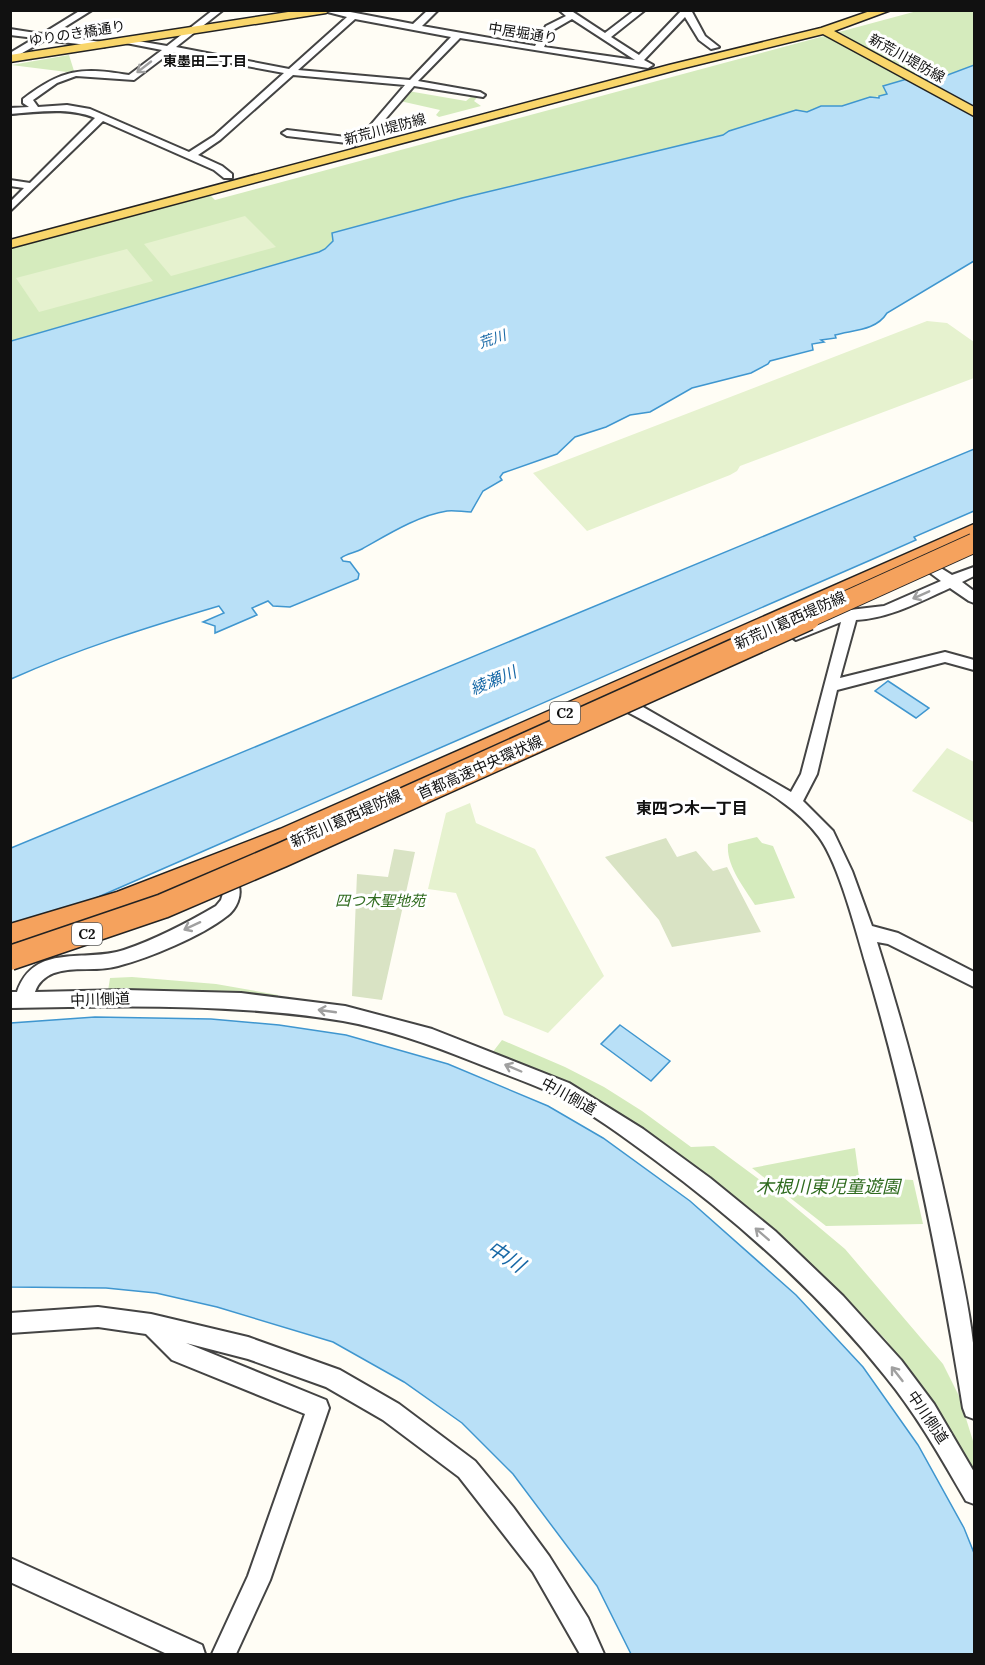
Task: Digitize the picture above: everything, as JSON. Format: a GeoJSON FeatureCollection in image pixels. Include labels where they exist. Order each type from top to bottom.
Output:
{"type":"FeatureCollection","features":[{"type":"Feature","properties":{"kind":"highway","name":"首都高速中央環状線"},"geometry":{"type":"LineString","coordinates":[[10,934],[73,918],[153,891],[273,842],[975,530]]}},
{"type":"Feature","properties":{"kind":"highway","name":"首都高速中央環状線"},"geometry":{"type":"LineString","coordinates":[[10,959],[163,906],[228,878],[975,543]]}},
{"type":"Feature","properties":{"kind":"main road","name":"新荒川堤防線"},"geometry":{"type":"LineString","coordinates":[[664,62],[854,10]]}},
{"type":"Feature","properties":{"kind":"main road","name":"新荒川堤防線"},"geometry":{"type":"LineString","coordinates":[[10,233],[642,63],[664,62],[734,46],[830,33],[886,10]]}},
{"type":"Feature","properties":{"kind":"main road","name":"ゆりのき橋通り"},"geometry":{"type":"LineString","coordinates":[[10,58],[325,11]]}},
{"type":"Feature","properties":{"kind":"main road","name":"新荒川堤防線"},"geometry":{"type":"LineString","coordinates":[[830,33],[975,112]]}},
{"type":"Feature","properties":{"kind":"main road","name":"新荒川堤防線"},"geometry":{"type":"LineString","coordinates":[[10,244],[767,43]]}},
{"type":"Feature","properties":{"kind":"main road","name":"新荒川葛西堤防線"},"geometry":{"type":"LineString","coordinates":[[10,959],[176,893],[975,538]]}},
{"type":"Feature","properties":{"kind":"street"},"geometry":{"type":"LineString","coordinates":[[10,58],[88,10]]}},
{"type":"Feature","properties":{"kind":"street"},"geometry":{"type":"LineString","coordinates":[[34,110],[33,104],[26,101],[65,74],[84,70],[131,78],[219,10]]}},
{"type":"Feature","properties":{"kind":"street"},"geometry":{"type":"LineString","coordinates":[[282,17],[294,10]]}},
{"type":"Feature","properties":{"kind":"street"},"geometry":{"type":"LineString","coordinates":[[415,27],[434,10]]}},
{"type":"Feature","properties":{"kind":"street"},"geometry":{"type":"LineString","coordinates":[[605,37],[640,10]]}},
{"type":"Feature","properties":{"kind":"street","name":"中居堀通り"},"geometry":{"type":"LineString","coordinates":[[325,11],[359,15],[538,49],[642,63]]}},
{"type":"Feature","properties":{"kind":"street"},"geometry":{"type":"LineString","coordinates":[[538,49],[549,28],[568,13],[642,63],[687,12],[702,38],[714,47]]}},
{"type":"Feature","properties":{"kind":"street"},"geometry":{"type":"LineString","coordinates":[[190,156],[217,138],[359,15]]}},
{"type":"Feature","properties":{"kind":"street"},"geometry":{"type":"LineString","coordinates":[[10,32],[101,45]]}},
{"type":"Feature","properties":{"kind":"street"},"geometry":{"type":"LineString","coordinates":[[287,133],[351,142],[372,129],[411,83],[458,35]]}},
{"type":"Feature","properties":{"kind":"street"},"geometry":{"type":"LineString","coordinates":[[129,41],[291,72],[411,83],[480,95]]}},
{"type":"Feature","properties":{"kind":"street"},"geometry":{"type":"LineString","coordinates":[[10,111],[78,109],[218,168],[228,176]]}},
{"type":"Feature","properties":{"kind":"street"},"geometry":{"type":"LineString","coordinates":[[10,208],[101,118]]}},
{"type":"Feature","properties":{"kind":"street"},"geometry":{"type":"LineString","coordinates":[[10,183],[33,186]]}},
{"type":"Feature","properties":{"kind":"street"},"geometry":{"type":"LineString","coordinates":[[923,561],[966,578],[975,598]]}},
{"type":"Feature","properties":{"kind":"street"},"geometry":{"type":"LineString","coordinates":[[176,893],[192,895],[232,889],[835,618],[889,610],[966,578]]}},
{"type":"Feature","properties":{"kind":"street"},"geometry":{"type":"LineString","coordinates":[[838,598],[855,615]]}},
{"type":"Feature","properties":{"kind":"street"},"geometry":{"type":"LineString","coordinates":[[794,802],[809,774],[830,686],[855,615]]}},
{"type":"Feature","properties":{"kind":"street"},"geometry":{"type":"LineString","coordinates":[[830,686],[945,657],[975,665]]}},
{"type":"Feature","properties":{"kind":"street"},"geometry":{"type":"LineString","coordinates":[[614,699],[794,802],[818,823],[827,835],[865,932],[902,1052],[969,1343],[975,1408]]}},
{"type":"Feature","properties":{"kind":"street"},"geometry":{"type":"LineString","coordinates":[[17,1000],[38,973],[68,962],[102,962],[128,956],[222,911],[229,903],[232,889]]}},
{"type":"Feature","properties":{"kind":"street"},"geometry":{"type":"LineString","coordinates":[[865,932],[892,938],[975,980]]}},
{"type":"Feature","properties":{"kind":"street","name":"中川側道"},"geometry":{"type":"LineString","coordinates":[[17,1000],[125,998],[241,1001],[345,1014],[432,1037],[562,1089],[636,1136],[703,1184],[768,1238],[836,1303],[893,1368],[926,1412],[975,1493]]}},
{"type":"Feature","properties":{"kind":"street"},"geometry":{"type":"LineString","coordinates":[[10,1323],[98,1317],[151,1324],[248,1348],[332,1378],[391,1412],[467,1469],[541,1564],[579,1627],[592,1654]]}},
{"type":"Feature","properties":{"kind":"street"},"geometry":{"type":"LineString","coordinates":[[151,1324],[180,1352],[318,1408],[258,1580],[227,1654]]}},
{"type":"Feature","properties":{"kind":"street"},"geometry":{"type":"LineString","coordinates":[[10,1570],[193,1654]]}},
{"type":"Feature","properties":{"kind":"green space"},"geometry":{"type":"Polygon","coordinates":[[[917,11],[974,11],[974,65],[945,76],[928,76],[888,91],[887,94],[842,106],[821,106],[807,112],[796,110],[729,131],[723,135],[462,198],[332,233],[333,241],[319,252],[11,341],[11,246],[209,194],[215,200],[917,11]]]}},
{"type":"Feature","properties":{"kind":"green space"},"geometry":{"type":"Polygon","coordinates":[[[69,55],[74,71],[11,65],[69,55]]]}},
{"type":"Feature","properties":{"kind":"green space"},"geometry":{"type":"Polygon","coordinates":[[[408,91],[466,101],[472,96],[478,97],[474,101],[481,106],[439,117],[436,115],[440,110],[400,101],[408,91]]]}},
{"type":"Feature","properties":{"kind":"green space"},"geometry":{"type":"Polygon","coordinates":[[[245,216],[276,247],[171,276],[144,244],[245,216]]]}},
{"type":"Feature","properties":{"kind":"green space"},"geometry":{"type":"Polygon","coordinates":[[[127,249],[153,281],[39,312],[16,278],[127,249]]]}},
{"type":"Feature","properties":{"kind":"green space"},"geometry":{"type":"Polygon","coordinates":[[[927,321],[947,323],[974,342],[974,378],[740,466],[730,475],[587,531],[533,473],[927,321]]]}},
{"type":"Feature","properties":{"kind":"green space"},"geometry":{"type":"Polygon","coordinates":[[[947,748],[974,762],[974,823],[912,791],[947,748]]]}},
{"type":"Feature","properties":{"kind":"green space"},"geometry":{"type":"Polygon","coordinates":[[[470,803],[476,823],[535,849],[604,976],[548,1033],[504,1015],[456,893],[428,889],[446,813],[470,803]]]}},
{"type":"Feature","properties":{"kind":"green space"},"geometry":{"type":"Polygon","coordinates":[[[757,837],[762,843],[773,846],[795,898],[755,905],[741,884],[730,860],[728,844],[757,837]]]}},
{"type":"Feature","properties":{"kind":"green space"},"geometry":{"type":"Polygon","coordinates":[[[666,838],[677,857],[696,851],[713,871],[727,867],[761,932],[672,947],[659,920],[605,857],[666,838]]]}},
{"type":"Feature","properties":{"kind":"green space","name":"四つ木聖地苑"},"geometry":{"type":"Polygon","coordinates":[[[394,849],[415,852],[382,1000],[352,996],[357,874],[388,877],[394,849]]]}},
{"type":"Feature","properties":{"kind":"green space"},"geometry":{"type":"Polygon","coordinates":[[[132,977],[216,984],[278,995],[278,999],[108,991],[110,978],[132,977]]]}},
{"type":"Feature","properties":{"kind":"green space"},"geometry":{"type":"Polygon","coordinates":[[[502,1040],[565,1067],[604,1087],[642,1111],[691,1147],[714,1146],[783,1197],[845,1249],[943,1364],[959,1396],[973,1441],[974,1475],[934,1404],[886,1340],[801,1254],[753,1211],[646,1132],[492,1053],[502,1040]]]}},
{"type":"Feature","properties":{"kind":"green space","name":"木根川東児童遊園"},"geometry":{"type":"Polygon","coordinates":[[[855,1148],[859,1177],[913,1180],[923,1224],[826,1226],[752,1168],[855,1148]]]}},
{"type":"Feature","properties":{"kind":"water","name":"荒川"},"geometry":{"type":"Polygon","coordinates":[[[974,65],[974,261],[887,313],[877,323],[863,329],[835,335],[836,338],[821,340],[824,342],[812,344],[813,350],[770,361],[751,373],[692,388],[650,412],[630,415],[606,427],[575,437],[557,454],[503,473],[500,477],[502,480],[483,491],[471,512],[436,513],[403,526],[343,556],[341,558],[343,561],[350,562],[359,574],[358,579],[290,607],[273,606],[268,601],[252,608],[257,615],[215,633],[215,626],[203,622],[224,613],[219,606],[114,639],[11,679],[11,341],[319,252],[333,241],[332,233],[462,198],[723,135],[729,131],[796,110],[807,112],[821,106],[842,106],[870,97],[879,98],[887,94],[883,86],[924,74],[945,76],[974,65]]]}},
{"type":"Feature","properties":{"kind":"water","name":"綾瀬川"},"geometry":{"type":"Polygon","coordinates":[[[974,449],[974,511],[914,537],[916,540],[873,559],[11,935],[11,848],[974,449]]]}},
{"type":"Feature","properties":{"kind":"water"},"geometry":{"type":"Polygon","coordinates":[[[888,681],[929,708],[916,718],[875,691],[888,681]]]}},
{"type":"Feature","properties":{"kind":"water","name":"中川"},"geometry":{"type":"Polygon","coordinates":[[[95,1017],[211,1019],[279,1025],[346,1035],[448,1064],[548,1106],[603,1138],[690,1201],[796,1295],[863,1367],[918,1445],[964,1528],[974,1553],[974,1654],[631,1654],[597,1586],[513,1474],[462,1423],[404,1382],[333,1342],[217,1307],[156,1293],[106,1288],[11,1287],[11,1023],[95,1017]]]}},
{"type":"Feature","properties":{"kind":"water"},"geometry":{"type":"Polygon","coordinates":[[[620,1025],[670,1061],[651,1081],[601,1044],[620,1025]]]}},
{"type":"Feature","properties":{"kind":"district","name":"東墨田二丁目"},"geometry":{"type":"Point","coordinates":[205,61]}},
{"type":"Feature","properties":{"kind":"district","name":"東四つ木一丁目"},"geometry":{"type":"Point","coordinates":[692,808]}}]}
